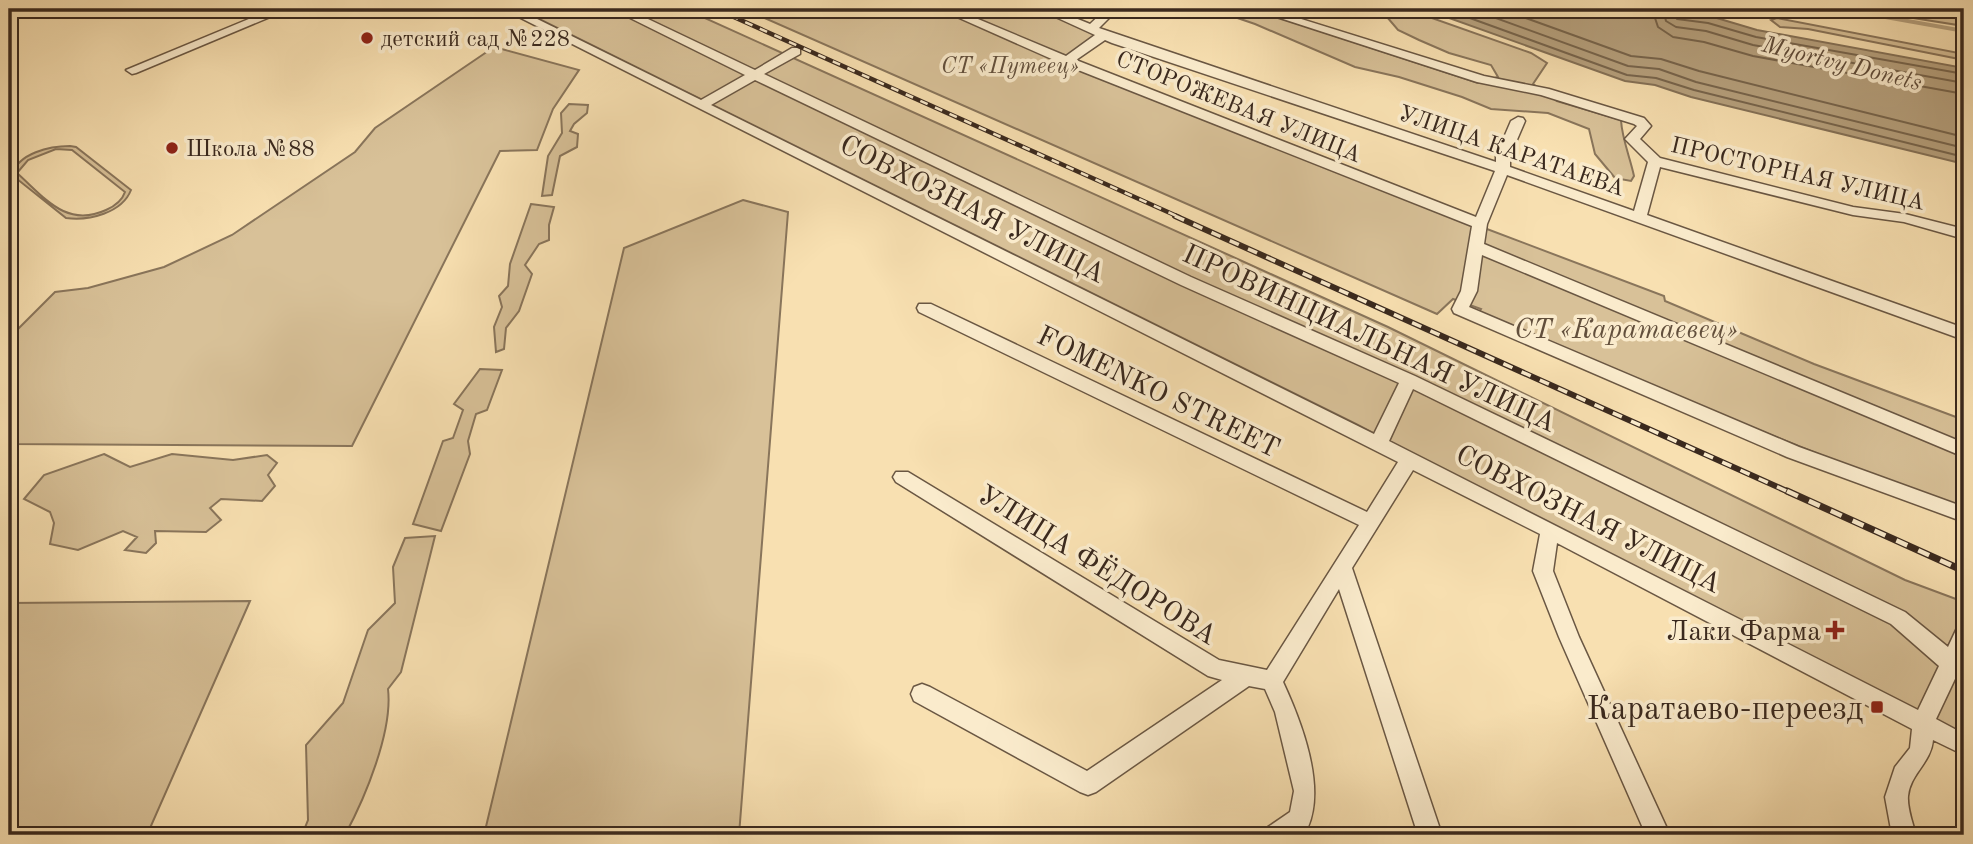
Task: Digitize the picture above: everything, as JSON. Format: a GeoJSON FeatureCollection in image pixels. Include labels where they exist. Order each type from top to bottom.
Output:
{"type":"FeatureCollection","features":[{"type":"Feature","properties":{"kind":"street"},"geometry":{"type":"LineString","coordinates":[[132,70],[283,9]]}},
{"type":"Feature","properties":{"kind":"street","name":"СОВХОЗНАЯ УЛИЦА"},"geometry":{"type":"LineString","coordinates":[[509,9],[1550,530],[1964,745]]}},
{"type":"Feature","properties":{"kind":"street","name":"ПРОВИНЦИАЛЬНАЯ УЛИЦА"},"geometry":{"type":"LineString","coordinates":[[618,9],[1186,281],[1409,380],[1898,618],[1955,672]]}},
{"type":"Feature","properties":{"kind":"street","name":"СТОРОЖЕВАЯ УЛИЦА"},"geometry":{"type":"LineString","coordinates":[[945,9],[1067,61],[1480,224]]}},
{"type":"Feature","properties":{"kind":"street","name":"УЛИЦА КАРАТАЕВА"},"geometry":{"type":"LineString","coordinates":[[1044,9],[1097,32],[1503,169],[1964,334]]}},
{"type":"Feature","properties":{"kind":"street"},"geometry":{"type":"LineString","coordinates":[[1067,61],[1097,32],[1112,9]]}},
{"type":"Feature","properties":{"kind":"street","name":"ПРОСТОРНАЯ УЛИЦА"},"geometry":{"type":"LineString","coordinates":[[1258,9],[1481,79],[1544,92],[1639,121],[1644,126],[1632,139],[1655,161],[1853,211],[1905,218],[1964,234]]}},
{"type":"Feature","properties":{"kind":"street"},"geometry":{"type":"LineString","coordinates":[[702,105],[796,51]]}},
{"type":"Feature","properties":{"kind":"street"},"geometry":{"type":"LineString","coordinates":[[1518,121],[1503,156],[1503,169],[1480,224],[1469,291],[1460,309],[1793,452],[1964,515]]}},
{"type":"Feature","properties":{"kind":"street"},"geometry":{"type":"LineString","coordinates":[[1639,218],[1655,161]]}},
{"type":"Feature","properties":{"kind":"street"},"geometry":{"type":"LineString","coordinates":[[1475,246],[1964,450]]}},
{"type":"Feature","properties":{"kind":"street","name":"FOMENKO STREET"},"geometry":{"type":"LineString","coordinates":[[925,308],[1371,522]]}},
{"type":"Feature","properties":{"kind":"street"},"geometry":{"type":"LineString","coordinates":[[1378,445],[1409,380]]}},
{"type":"Feature","properties":{"kind":"street","name":"СОВХОЗНАЯ УЛИЦА"},"geometry":{"type":"LineString","coordinates":[[1272,681],[1409,460]]}},
{"type":"Feature","properties":{"kind":"street","name":"УЛИЦА ФЁДОРОВА"},"geometry":{"type":"LineString","coordinates":[[902,477],[1215,668],[1272,681]]}},
{"type":"Feature","properties":{"kind":"street"},"geometry":{"type":"LineString","coordinates":[[1550,530],[1543,571],[1569,637],[1658,835]]}},
{"type":"Feature","properties":{"kind":"street"},"geometry":{"type":"LineString","coordinates":[[1342,567],[1430,835]]}},
{"type":"Feature","properties":{"kind":"street"},"geometry":{"type":"LineString","coordinates":[[1904,835],[1896,797],[1903,775],[1922,752],[1923,724],[1955,672],[1964,634]]}},
{"type":"Feature","properties":{"kind":"street"},"geometry":{"type":"LineString","coordinates":[[922,694],[1088,784],[1247,675]]}},
{"type":"Feature","properties":{"kind":"street"},"geometry":{"type":"LineString","coordinates":[[1272,681],[1286,712],[1305,791],[1303,827],[1276,835]]}},
{"type":"Feature","properties":{"kind":"green space"},"geometry":{"type":"Polygon","coordinates":[[[519,9],[685,9],[1388,327],[1905,580],[1964,602],[1964,742],[1356,424],[519,9]]]}},
{"type":"Feature","properties":{"kind":"green space"},"geometry":{"type":"Polygon","coordinates":[[[744,9],[1041,9],[1104,34],[1068,61],[1479,226],[1664,296],[1665,301],[1814,364],[1964,420],[1964,513],[1675,396],[1479,312],[1481,309],[1453,299],[1437,314],[744,9]]]}},
{"type":"Feature","properties":{"kind":"green space"},"geometry":{"type":"Polygon","coordinates":[[[1211,9],[1259,11],[1478,83],[1498,77],[1491,65],[1449,53],[1398,30],[1387,17],[1391,9],[1415,12],[1531,53],[1547,63],[1533,84],[1557,101],[1621,120],[1634,176],[1631,181],[1615,178],[1595,154],[1589,129],[1548,113],[1491,109],[1399,77],[1355,67],[1255,24],[1211,9]]]}},
{"type":"Feature","properties":{"kind":"green space"},"geometry":{"type":"Polygon","coordinates":[[[1856,9],[1964,9],[1964,26],[1856,9]]]}},
{"type":"Feature","properties":{"kind":"green space"},"geometry":{"type":"Polygon","coordinates":[[[1777,18],[1964,54],[1964,60],[1808,29],[1780,27],[1771,20],[1777,18]]]}},
{"type":"Feature","properties":{"kind":"green space"},"geometry":{"type":"Polygon","coordinates":[[[494,47],[579,70],[553,109],[537,150],[500,151],[352,446],[9,444],[9,338],[55,292],[88,288],[164,267],[232,235],[355,152],[375,128],[494,47]]]}},
{"type":"Feature","properties":{"kind":"green space"},"geometry":{"type":"Polygon","coordinates":[[[569,104],[588,105],[587,113],[570,131],[578,134],[577,147],[560,156],[552,195],[542,196],[548,156],[562,133],[561,113],[569,104]]]}},
{"type":"Feature","properties":{"kind":"green space"},"geometry":{"type":"Polygon","coordinates":[[[76,147],[131,190],[127,198],[104,214],[66,218],[12,175],[15,167],[28,156],[44,149],[76,147]],[[56,149],[28,160],[17,173],[57,208],[68,213],[92,215],[118,203],[125,192],[72,150],[56,149]]]}},
{"type":"Feature","properties":{"kind":"green space"},"geometry":{"type":"Polygon","coordinates":[[[743,200],[788,212],[739,835],[484,835],[624,248],[743,200]]]}},
{"type":"Feature","properties":{"kind":"green space"},"geometry":{"type":"Polygon","coordinates":[[[531,204],[554,207],[549,225],[549,240],[539,244],[525,265],[532,274],[519,311],[506,328],[504,349],[496,352],[494,327],[502,307],[499,296],[508,286],[510,264],[531,204]]]}},
{"type":"Feature","properties":{"kind":"green space"},"geometry":{"type":"Polygon","coordinates":[[[480,369],[502,370],[487,410],[476,414],[468,441],[470,454],[441,531],[413,524],[443,441],[453,438],[463,410],[454,404],[480,369]]]}},
{"type":"Feature","properties":{"kind":"green space"},"geometry":{"type":"Polygon","coordinates":[[[104,454],[130,467],[172,454],[233,460],[267,455],[277,463],[268,475],[275,486],[262,501],[221,499],[210,508],[221,520],[206,532],[155,531],[156,543],[146,553],[125,550],[137,537],[123,531],[78,550],[50,544],[54,523],[50,512],[24,499],[44,475],[104,454]]]}},
{"type":"Feature","properties":{"kind":"green space"},"geometry":{"type":"Polygon","coordinates":[[[435,536],[401,672],[388,689],[382,744],[361,802],[345,835],[302,835],[308,820],[306,745],[343,703],[368,630],[395,603],[393,567],[405,538],[435,536]]]}},
{"type":"Feature","properties":{"kind":"green space"},"geometry":{"type":"Polygon","coordinates":[[[250,601],[147,835],[9,835],[9,603],[250,601]]]}},
{"type":"Feature","properties":{"kind":"water","name":"Myortvy Donets"},"geometry":{"type":"Polygon","coordinates":[[[1424,9],[1653,9],[1710,16],[1757,30],[1964,68],[1964,164],[1691,97],[1655,85],[1625,81],[1424,9]]]}},
{"type":"Feature","properties":{"kind":"waterway"},"geometry":{"type":"LineString","coordinates":[[1840,9],[1964,31]]}},
{"type":"Feature","properties":{"kind":"railway"},"geometry":{"type":"LineString","coordinates":[[716,9],[1179,217]]}},
{"type":"Feature","properties":{"kind":"railway"},"geometry":{"type":"LineString","coordinates":[[1175,216],[1791,493]]}},
{"type":"Feature","properties":{"kind":"railway"},"geometry":{"type":"LineString","coordinates":[[1787,491],[1964,571]]}},
{"type":"Feature","properties":{"kind":"place","name":"детский сад №228"},"geometry":{"type":"Point","coordinates":[367,38]}},
{"type":"Feature","properties":{"kind":"place","name":"Школа №88"},"geometry":{"type":"Point","coordinates":[172,148]}},
{"type":"Feature","properties":{"kind":"place","name":"Лаки Фарма"},"geometry":{"type":"Point","coordinates":[1835,630]}},
{"type":"Feature","properties":{"kind":"place","name":"Каратаево-переезд"},"geometry":{"type":"Point","coordinates":[1877,707]}},
{"type":"Feature","properties":{"kind":"park label","name":"СТ «Путеец»"},"geometry":{"type":"Point","coordinates":[1010,65]}},
{"type":"Feature","properties":{"kind":"park label","name":"СТ «Каратаевец»"},"geometry":{"type":"Point","coordinates":[1626,328]}}]}
